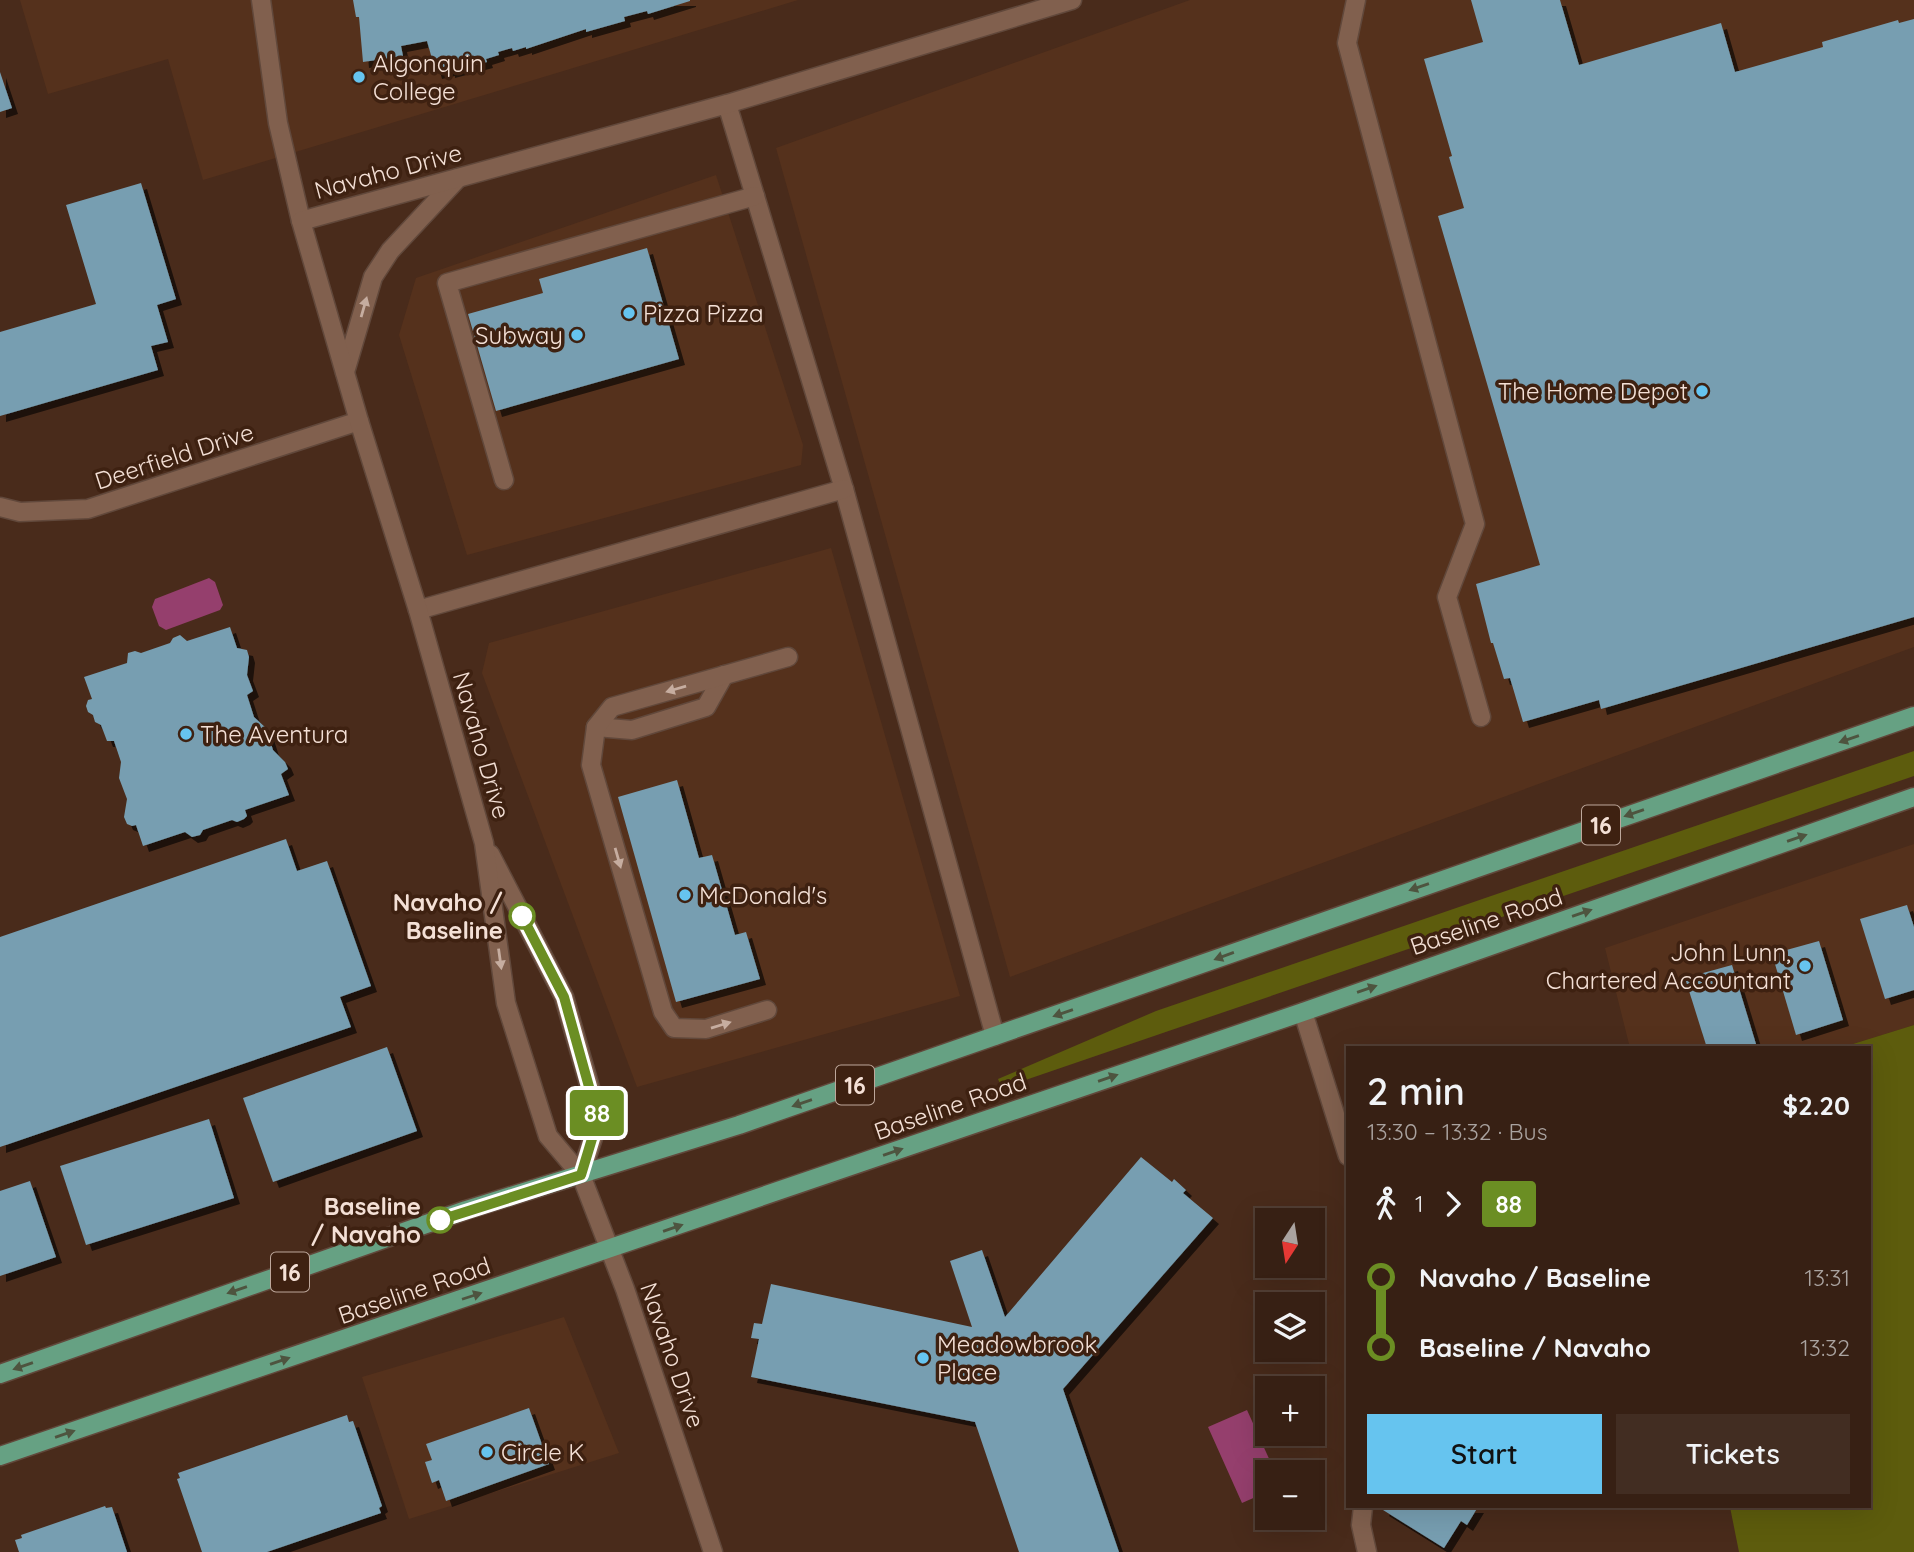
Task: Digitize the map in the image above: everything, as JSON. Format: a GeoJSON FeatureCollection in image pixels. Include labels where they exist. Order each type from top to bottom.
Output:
{"type":"FeatureCollection","features":[{"type":"Feature","properties":{"kind":"main road","name":"16"},"geometry":{"type":"LineString","coordinates":[[0,1374],[466,1210],[739,1125],[1914,716]]}},
{"type":"Feature","properties":{"kind":"main road","name":"Baseline Road"},"geometry":{"type":"LineString","coordinates":[[0,1456],[1303,1012],[1914,797]]}},
{"type":"Feature","properties":{"kind":"street"},"geometry":{"type":"LineString","coordinates":[[261,0],[278,122],[301,221]]}},
{"type":"Feature","properties":{"kind":"street","name":"Navaho Drive"},"geometry":{"type":"LineString","coordinates":[[713,1552],[625,1289],[581,1175],[548,1136],[506,1003],[484,843],[418,610],[301,221],[727,104],[1072,0]]}},
{"type":"Feature","properties":{"kind":"street"},"geometry":{"type":"LineString","coordinates":[[1356,0],[1347,43],[1475,524],[1447,597],[1481,717]]}},
{"type":"Feature","properties":{"kind":"street"},"geometry":{"type":"LineString","coordinates":[[727,104],[844,489],[995,1036]]}},
{"type":"Feature","properties":{"kind":"street"},"geometry":{"type":"LineString","coordinates":[[345,372],[373,276],[390,251],[459,177]]}},
{"type":"Feature","properties":{"kind":"street"},"geometry":{"type":"LineString","coordinates":[[504,480],[447,283],[755,196]]}},
{"type":"Feature","properties":{"kind":"street","name":"Deerfield Drive"},"geometry":{"type":"LineString","coordinates":[[0,507],[20,512],[88,509],[359,421]]}},
{"type":"Feature","properties":{"kind":"street"},"geometry":{"type":"LineString","coordinates":[[418,610],[844,489]]}},
{"type":"Feature","properties":{"kind":"street"},"geometry":{"type":"LineString","coordinates":[[767,1010],[706,1030],[674,1028],[663,1012],[591,765],[596,727],[612,707],[789,657]]}},
{"type":"Feature","properties":{"kind":"street"},"geometry":{"type":"LineString","coordinates":[[596,727],[632,730],[706,707],[724,675]]}},
{"type":"Feature","properties":{"kind":"street","name":"Navaho Drive"},"geometry":{"type":"LineString","coordinates":[[484,843],[564,997],[598,1119],[581,1175]]}},
{"type":"Feature","properties":{"kind":"street"},"geometry":{"type":"LineString","coordinates":[[1303,1012],[1346,1150]]}},
{"type":"Feature","properties":{"kind":"street"},"geometry":{"type":"LineString","coordinates":[[1363,1508],[1361,1525],[1367,1552]]}},
{"type":"Feature","properties":{"kind":"shaded area","name":"Algonquin College"},"geometry":{"type":"Polygon","coordinates":[[[20,0],[798,0],[203,180],[168,59],[48,94],[20,0]]]}},
{"type":"Feature","properties":{"kind":"shaded area"},"geometry":{"type":"Polygon","coordinates":[[[1190,0],[1914,0],[1914,647],[1010,977],[776,148],[1190,0]]]}},
{"type":"Feature","properties":{"kind":"shaded area"},"geometry":{"type":"Polygon","coordinates":[[[716,175],[803,445],[801,465],[467,555],[399,335],[416,278],[716,175]]]}},
{"type":"Feature","properties":{"kind":"shaded area"},"geometry":{"type":"Polygon","coordinates":[[[831,548],[960,996],[637,1087],[482,673],[489,643],[831,548]]]}},
{"type":"Feature","properties":{"kind":"shaded area"},"geometry":{"type":"Polygon","coordinates":[[[209,578],[215,582],[223,605],[220,610],[166,630],[159,626],[152,607],[155,599],[209,578]]]}},
{"type":"Feature","properties":{"kind":"shaded area"},"geometry":{"type":"Polygon","coordinates":[[[1914,751],[1914,776],[1002,1088],[998,1079],[1156,1011],[1914,751]]]}},
{"type":"Feature","properties":{"kind":"shaded area"},"geometry":{"type":"Polygon","coordinates":[[[1914,844],[1914,1025],[1846,1046],[1630,1046],[1605,948],[1914,844]]]}},
{"type":"Feature","properties":{"kind":"shaded area"},"geometry":{"type":"Polygon","coordinates":[[[1914,1025],[1914,1552],[1739,1552],[1730,1508],[1871,1508],[1871,1046],[1846,1046],[1914,1025]]]}},
{"type":"Feature","properties":{"kind":"shaded area"},"geometry":{"type":"Polygon","coordinates":[[[564,1317],[619,1453],[409,1519],[362,1377],[564,1317]]]}},
{"type":"Feature","properties":{"kind":"shaded area"},"geometry":{"type":"Polygon","coordinates":[[[1247,1410],[1255,1428],[1255,1446],[1263,1446],[1270,1460],[1255,1460],[1255,1497],[1242,1503],[1208,1427],[1247,1410]]]}},
{"type":"Feature","properties":{"kind":"building"},"geometry":{"type":"Polygon","coordinates":[[[353,0],[690,1],[648,14],[647,11],[624,17],[625,21],[586,32],[586,29],[526,49],[513,51],[512,48],[498,52],[499,55],[486,59],[487,62],[436,73],[427,41],[401,46],[403,56],[363,62],[359,17],[356,17],[353,0]]]}},
{"type":"Feature","properties":{"kind":"building","name":"The Home Depot"},"geometry":{"type":"Polygon","coordinates":[[[1471,0],[1560,0],[1579,65],[1721,23],[1735,72],[1823,47],[1822,42],[1898,20],[1899,23],[1914,19],[1914,617],[1601,709],[1599,700],[1523,722],[1510,678],[1504,679],[1491,643],[1476,584],[1540,565],[1438,216],[1464,208],[1424,59],[1483,42],[1471,0]]]}},
{"type":"Feature","properties":{"kind":"building"},"geometry":{"type":"Polygon","coordinates":[[[0,72],[12,108],[0,112],[0,72]]]}},
{"type":"Feature","properties":{"kind":"building"},"geometry":{"type":"Polygon","coordinates":[[[141,183],[176,299],[157,305],[168,342],[151,346],[158,370],[0,416],[0,332],[96,304],[66,205],[141,183]]]}},
{"type":"Feature","properties":{"kind":"building"},"geometry":{"type":"Polygon","coordinates":[[[647,248],[679,359],[496,411],[468,314],[543,293],[539,279],[647,248]]]}},
{"type":"Feature","properties":{"kind":"building","name":"The Aventura"},"geometry":{"type":"Polygon","coordinates":[[[230,627],[237,648],[247,650],[247,675],[253,691],[247,695],[254,717],[266,728],[273,750],[288,769],[281,774],[289,795],[245,810],[247,816],[244,819],[237,822],[232,820],[203,830],[200,835],[192,837],[185,832],[143,846],[136,825],[127,824],[124,817],[127,799],[119,778],[121,762],[114,741],[107,741],[101,725],[95,722],[93,715],[88,712],[86,706],[88,700],[92,699],[84,677],[127,663],[128,653],[141,653],[170,643],[180,635],[187,641],[230,627]]]}},
{"type":"Feature","properties":{"kind":"building","name":"McDonald's"},"geometry":{"type":"Polygon","coordinates":[[[677,780],[699,858],[712,855],[735,935],[746,932],[760,979],[676,1002],[618,797],[677,780]]]}},
{"type":"Feature","properties":{"kind":"building"},"geometry":{"type":"Polygon","coordinates":[[[286,839],[297,871],[327,861],[371,986],[340,997],[351,1027],[0,1147],[0,937],[286,839]]]}},
{"type":"Feature","properties":{"kind":"building"},"geometry":{"type":"Polygon","coordinates":[[[1907,905],[1914,927],[1914,990],[1885,999],[1860,919],[1907,905]]]}},
{"type":"Feature","properties":{"kind":"building"},"geometry":{"type":"Polygon","coordinates":[[[1819,941],[1843,1020],[1796,1035],[1772,954],[1819,941]]]}},
{"type":"Feature","properties":{"kind":"building"},"geometry":{"type":"Polygon","coordinates":[[[1732,965],[1756,1044],[1706,1046],[1685,978],[1732,965]]]}},
{"type":"Feature","properties":{"kind":"building"},"geometry":{"type":"Polygon","coordinates":[[[387,1047],[417,1131],[273,1182],[243,1098],[387,1047]]]}},
{"type":"Feature","properties":{"kind":"building"},"geometry":{"type":"Polygon","coordinates":[[[209,1119],[234,1198],[86,1245],[60,1166],[209,1119]]]}},
{"type":"Feature","properties":{"kind":"building","name":"Meadowbrook Place"},"geometry":{"type":"Polygon","coordinates":[[[1141,1157],[1172,1182],[1174,1179],[1186,1190],[1183,1193],[1213,1218],[1063,1389],[1119,1552],[1019,1552],[975,1422],[751,1377],[759,1339],[751,1338],[754,1323],[762,1324],[771,1284],[972,1327],[950,1261],[982,1250],[1005,1317],[1141,1157]]]}},
{"type":"Feature","properties":{"kind":"building"},"geometry":{"type":"Polygon","coordinates":[[[30,1181],[56,1257],[0,1276],[0,1191],[30,1181]]]}},
{"type":"Feature","properties":{"kind":"building","name":"Circle K"},"geometry":{"type":"Polygon","coordinates":[[[529,1408],[549,1464],[446,1501],[439,1480],[432,1483],[425,1462],[432,1460],[426,1444],[529,1408]]]}},
{"type":"Feature","properties":{"kind":"building"},"geometry":{"type":"Polygon","coordinates":[[[347,1415],[349,1422],[353,1421],[382,1506],[379,1508],[381,1513],[267,1552],[202,1552],[177,1479],[180,1478],[178,1473],[347,1415]]]}},
{"type":"Feature","properties":{"kind":"building"},"geometry":{"type":"Polygon","coordinates":[[[105,1506],[112,1507],[127,1552],[19,1552],[15,1540],[22,1538],[21,1535],[105,1506]]]}},
{"type":"Feature","properties":{"kind":"building"},"geometry":{"type":"Polygon","coordinates":[[[1477,1508],[1467,1525],[1461,1521],[1444,1548],[1383,1510],[1477,1508]]]}},
{"type":"Feature","properties":{"kind":"bus line","name":"88"},"geometry":{"type":"LineString","coordinates":[[440,1220],[581,1175],[598,1119],[564,997],[522,916]]}},
{"type":"Feature","properties":{"kind":"place","name":"Algonquin College"},"geometry":{"type":"Point","coordinates":[359,77]}},
{"type":"Feature","properties":{"kind":"place","name":"Pizza Pizza"},"geometry":{"type":"Point","coordinates":[629,313]}},
{"type":"Feature","properties":{"kind":"place","name":"Subway"},"geometry":{"type":"Point","coordinates":[577,335]}},
{"type":"Feature","properties":{"kind":"place","name":"The Home Depot"},"geometry":{"type":"Point","coordinates":[1702,391]}},
{"type":"Feature","properties":{"kind":"place","name":"The Aventura"},"geometry":{"type":"Point","coordinates":[186,734]}},
{"type":"Feature","properties":{"kind":"place","name":"McDonald's"},"geometry":{"type":"Point","coordinates":[685,895]}},
{"type":"Feature","properties":{"kind":"place","name":"Navaho / Baseline"},"geometry":{"type":"Point","coordinates":[522,916]}},
{"type":"Feature","properties":{"kind":"place","name":"John Lunn, Chartered Accountant"},"geometry":{"type":"Point","coordinates":[1805,966]}},
{"type":"Feature","properties":{"kind":"place","name":"Baseline / Navaho"},"geometry":{"type":"Point","coordinates":[440,1220]}},
{"type":"Feature","properties":{"kind":"place","name":"Meadowbrook Place"},"geometry":{"type":"Point","coordinates":[923,1358]}},
{"type":"Feature","properties":{"kind":"place","name":"Circle K"},"geometry":{"type":"Point","coordinates":[487,1452]}}]}
